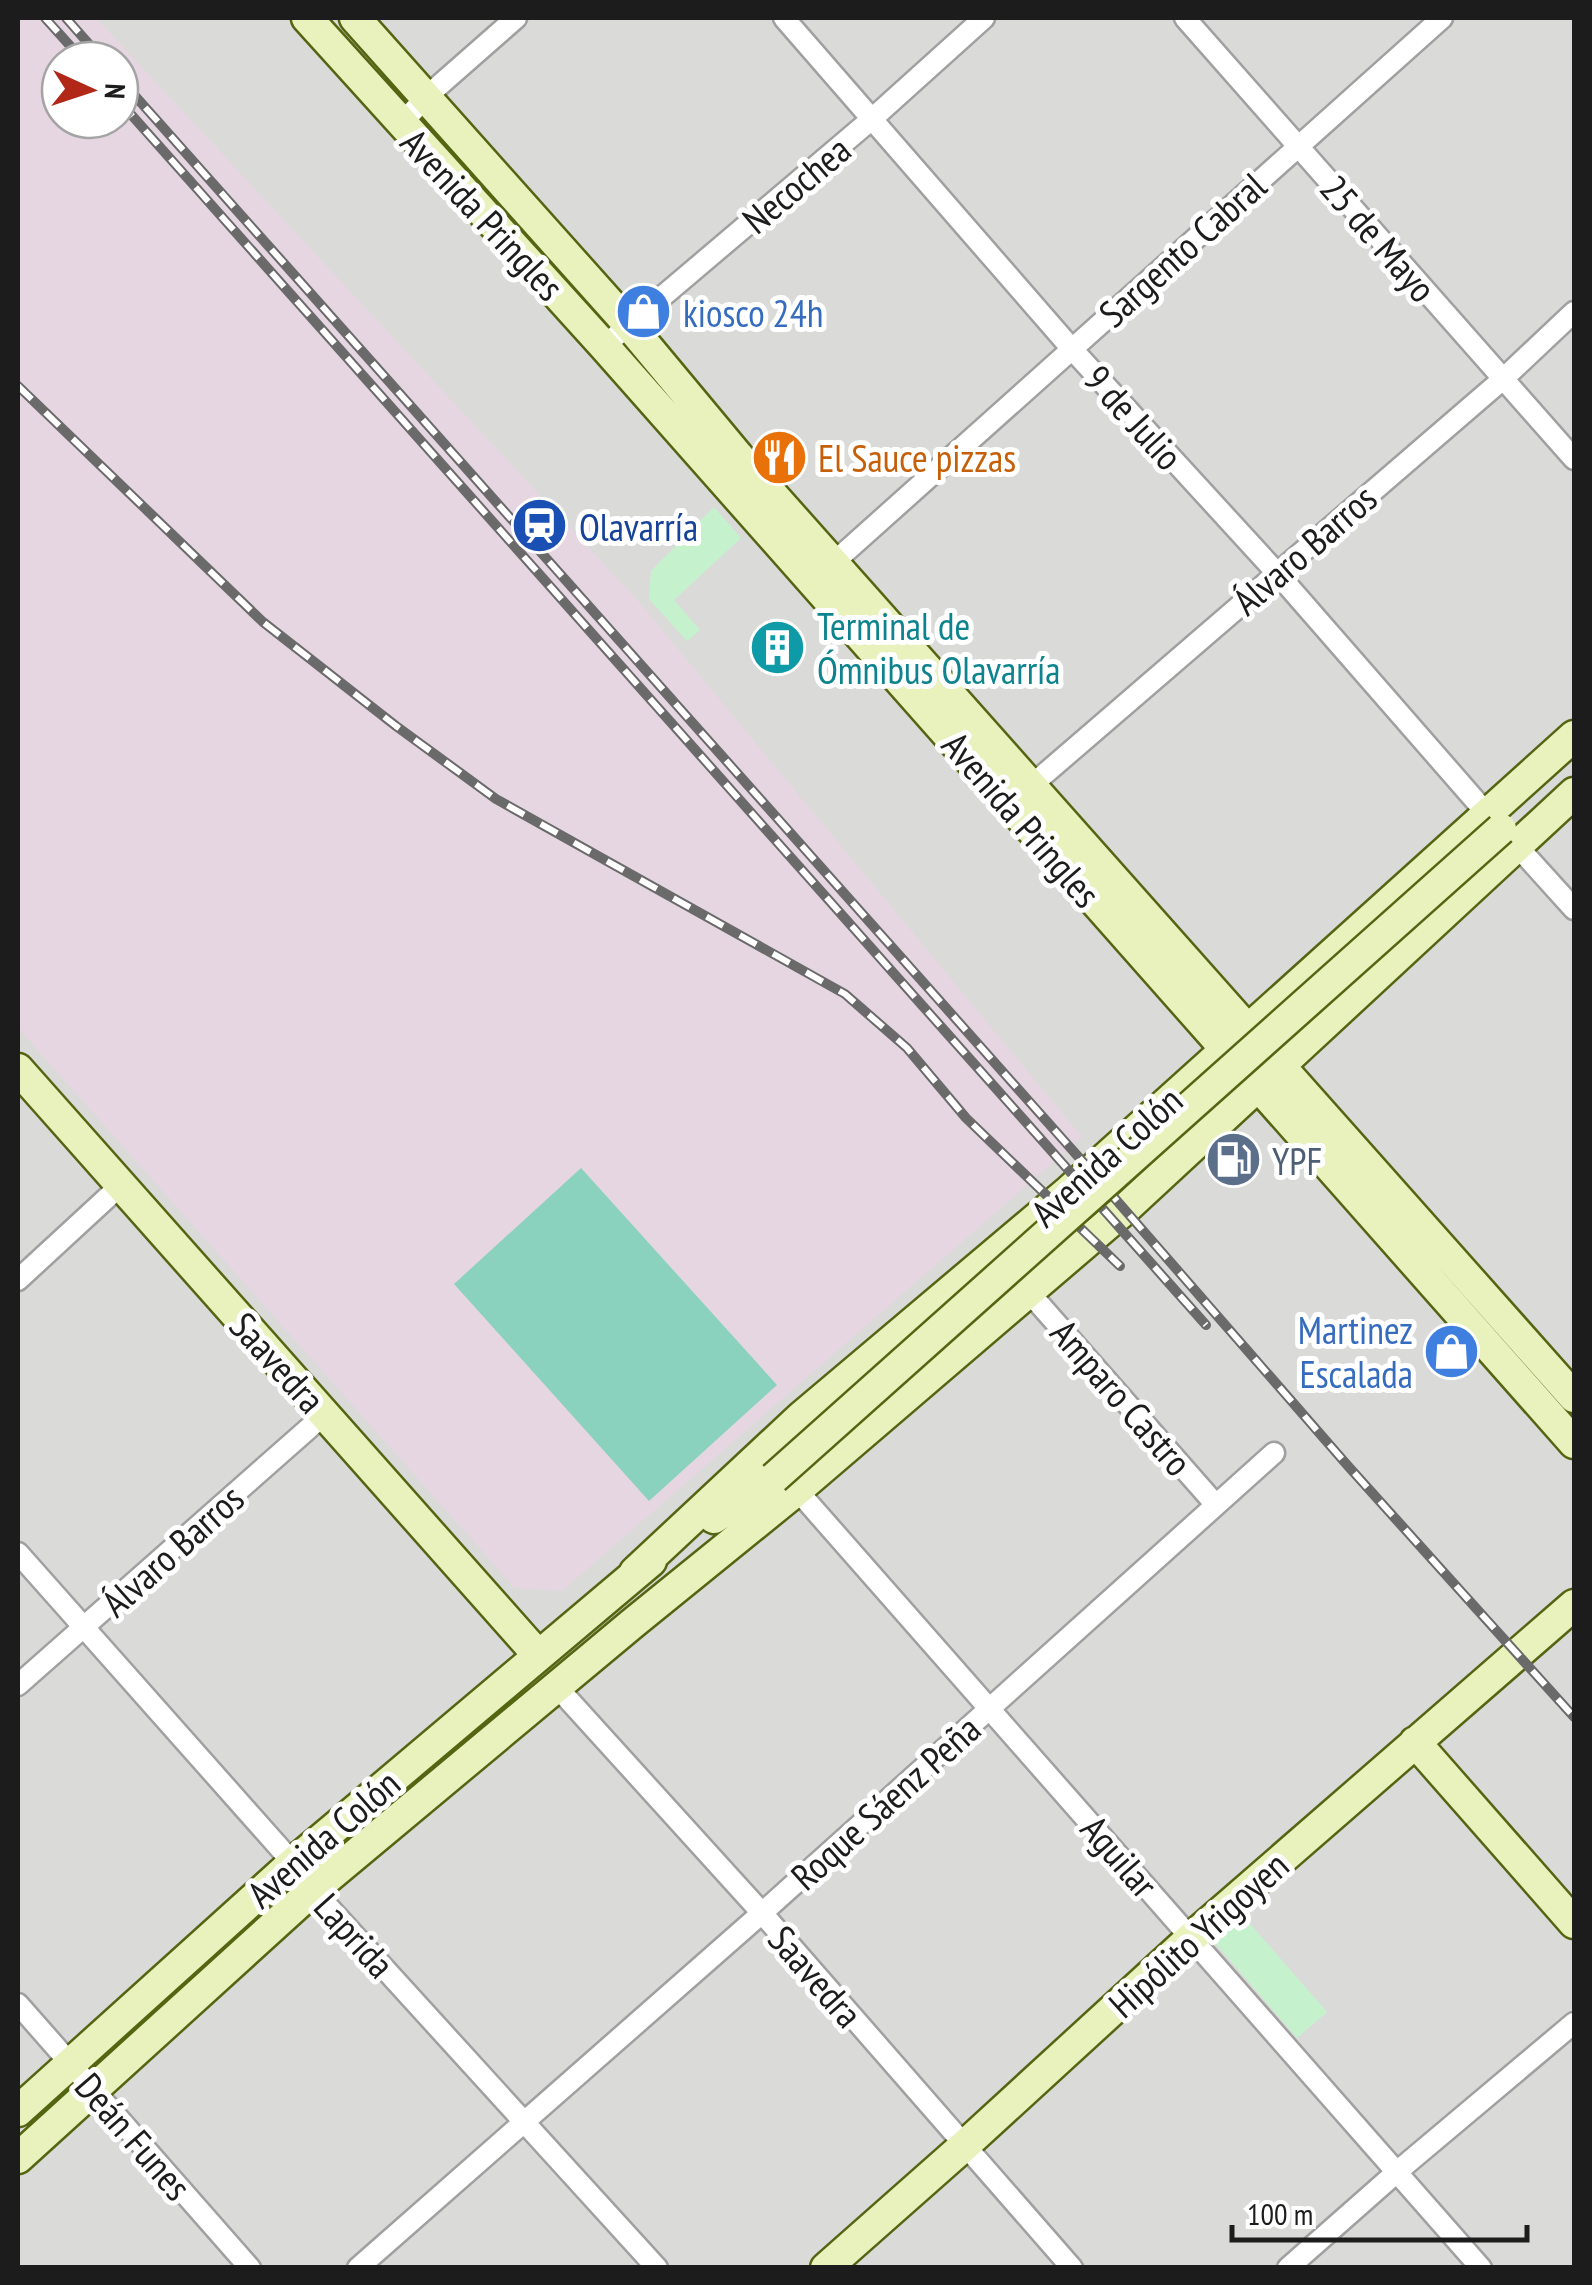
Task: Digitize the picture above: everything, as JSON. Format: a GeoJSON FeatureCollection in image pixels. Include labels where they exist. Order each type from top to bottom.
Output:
{"type":"FeatureCollection","features":[{"type":"Feature","properties":{"kind":"main road","name":"Avenida Pringles"},"geometry":{"type":"LineString","coordinates":[[307,18],[1236,1039],[1281,1065],[1574,1397]]}},
{"type":"Feature","properties":{"kind":"main road","name":"Avenida Pringles"},"geometry":{"type":"LineString","coordinates":[[355,18],[629,325],[738,456],[1033,784],[1236,1039],[1258,1085],[1574,1443]]}},
{"type":"Feature","properties":{"kind":"main road","name":"Avenida Colón"},"geometry":{"type":"LineString","coordinates":[[18,2158],[313,1890],[633,1623],[1502,830],[1574,736]]}},
{"type":"Feature","properties":{"kind":"main road","name":"Avenida Colón"},"geometry":{"type":"LineString","coordinates":[[635,1572],[786,1484],[1124,1210],[1281,1065],[1574,754]]}},
{"type":"Feature","properties":{"kind":"main road","name":"Avenida Colón"},"geometry":{"type":"LineString","coordinates":[[18,2112],[293,1863],[635,1572],[800,1417],[1054,1204],[1236,1039],[1574,772]]}},
{"type":"Feature","properties":{"kind":"main road","name":"Avenida Colón"},"geometry":{"type":"LineString","coordinates":[[1502,830],[1574,793]]}},
{"type":"Feature","properties":{"kind":"main road","name":"Saavedra"},"geometry":{"type":"LineString","coordinates":[[18,1069],[538,1655]]}},
{"type":"Feature","properties":{"kind":"main road","name":"Hipólito Yrigoyen"},"geometry":{"type":"LineString","coordinates":[[826,2268],[1191,1938],[1574,1605]]}},
{"type":"Feature","properties":{"kind":"main road"},"geometry":{"type":"LineString","coordinates":[[1414,1742],[1574,1923]]}},
{"type":"Feature","properties":{"kind":"street"},"geometry":{"type":"LineString","coordinates":[[400,124],[516,18]]}},
{"type":"Feature","properties":{"kind":"street","name":"9 de Julio"},"geometry":{"type":"LineString","coordinates":[[784,18],[1072,348],[1574,909]]}},
{"type":"Feature","properties":{"kind":"street","name":"Necochea"},"geometry":{"type":"LineString","coordinates":[[604,346],[873,118],[984,18]]}},
{"type":"Feature","properties":{"kind":"street","name":"25 de Mayo"},"geometry":{"type":"LineString","coordinates":[[1185,18],[1574,459]]}},
{"type":"Feature","properties":{"kind":"street","name":"Sargento Cabral"},"geometry":{"type":"LineString","coordinates":[[834,563],[1442,18]]}},
{"type":"Feature","properties":{"kind":"street","name":"Álvaro Barros"},"geometry":{"type":"LineString","coordinates":[[1033,784],[1504,378],[1574,312]]}},
{"type":"Feature","properties":{"kind":"street"},"geometry":{"type":"LineString","coordinates":[[18,1280],[121,1185]]}},
{"type":"Feature","properties":{"kind":"street","name":"Amparo Castro"},"geometry":{"type":"LineString","coordinates":[[1027,1290],[1216,1505]]}},
{"type":"Feature","properties":{"kind":"street","name":"Álvaro Barros"},"geometry":{"type":"LineString","coordinates":[[18,1685],[326,1414]]}},
{"type":"Feature","properties":{"kind":"street","name":"Roque Sáenz Peña"},"geometry":{"type":"LineString","coordinates":[[358,2268],[762,1913],[1274,1452]]}},
{"type":"Feature","properties":{"kind":"street","name":"Aguilar"},"geometry":{"type":"LineString","coordinates":[[786,1484],[991,1708],[1480,2268]]}},
{"type":"Feature","properties":{"kind":"street","name":"Laprida"},"geometry":{"type":"LineString","coordinates":[[18,1553],[313,1890],[657,2268]]}},
{"type":"Feature","properties":{"kind":"street","name":"Saavedra"},"geometry":{"type":"LineString","coordinates":[[557,1687],[762,1913],[1072,2268]]}},
{"type":"Feature","properties":{"kind":"street","name":"Deán Funes"},"geometry":{"type":"LineString","coordinates":[[18,2004],[250,2268]]}},
{"type":"Feature","properties":{"kind":"street"},"geometry":{"type":"LineString","coordinates":[[1288,2268],[1574,2023]]}},
{"type":"Feature","properties":{"kind":"shaded area"},"geometry":{"type":"Polygon","coordinates":[[[18,18],[1574,18],[1574,2267],[18,2267],[18,18]]]}},
{"type":"Feature","properties":{"kind":"shaded area"},"geometry":{"type":"Polygon","coordinates":[[[18,18],[96,18],[116,40],[40,40],[40,140],[140,140],[140,65],[639,602],[1082,1137],[562,1591],[515,1588],[18,1028],[18,18]]]}},
{"type":"Feature","properties":{"kind":"green space"},"geometry":{"type":"Polygon","coordinates":[[[714,507],[741,538],[674,600],[700,630],[687,641],[649,599],[651,571],[714,507]]]}},
{"type":"Feature","properties":{"kind":"green space"},"geometry":{"type":"Polygon","coordinates":[[[581,1168],[777,1385],[649,1501],[454,1284],[581,1168]]]}},
{"type":"Feature","properties":{"kind":"green space"},"geometry":{"type":"Polygon","coordinates":[[[624,1594],[629,1599],[334,1858],[329,1852],[624,1594]]]}},
{"type":"Feature","properties":{"kind":"green space"},"geometry":{"type":"Polygon","coordinates":[[[1244,1917],[1327,2012],[1297,2038],[1215,1943],[1244,1917]]]}},
{"type":"Feature","properties":{"kind":"railway"},"geometry":{"type":"LineString","coordinates":[[45,18],[65,40]]}},
{"type":"Feature","properties":{"kind":"railway"},"geometry":{"type":"LineString","coordinates":[[66,18],[85,40]]}},
{"type":"Feature","properties":{"kind":"railway"},"geometry":{"type":"LineString","coordinates":[[140,101],[1574,1717]]}},
{"type":"Feature","properties":{"kind":"railway"},"geometry":{"type":"LineString","coordinates":[[140,125],[1206,1325]]}},
{"type":"Feature","properties":{"kind":"railway"},"geometry":{"type":"LineString","coordinates":[[18,386],[263,622],[396,726],[496,799],[845,994],[907,1048],[966,1118],[1120,1266]]}},
{"type":"Feature","properties":{"kind":"place","name":"kiosco 24h"},"geometry":{"type":"Point","coordinates":[644,312]}},
{"type":"Feature","properties":{"kind":"place","name":"El Sauce pizzas"},"geometry":{"type":"Point","coordinates":[779,457]}},
{"type":"Feature","properties":{"kind":"place","name":"Olavarría"},"geometry":{"type":"Point","coordinates":[540,526]}},
{"type":"Feature","properties":{"kind":"place","name":"Terminal de Ómnibus Olavarría"},"geometry":{"type":"Point","coordinates":[778,647]}},
{"type":"Feature","properties":{"kind":"place","name":"YPF"},"geometry":{"type":"Point","coordinates":[1233,1160]}},
{"type":"Feature","properties":{"kind":"place","name":"Martinez Escalada"},"geometry":{"type":"Point","coordinates":[1452,1351]}}]}
